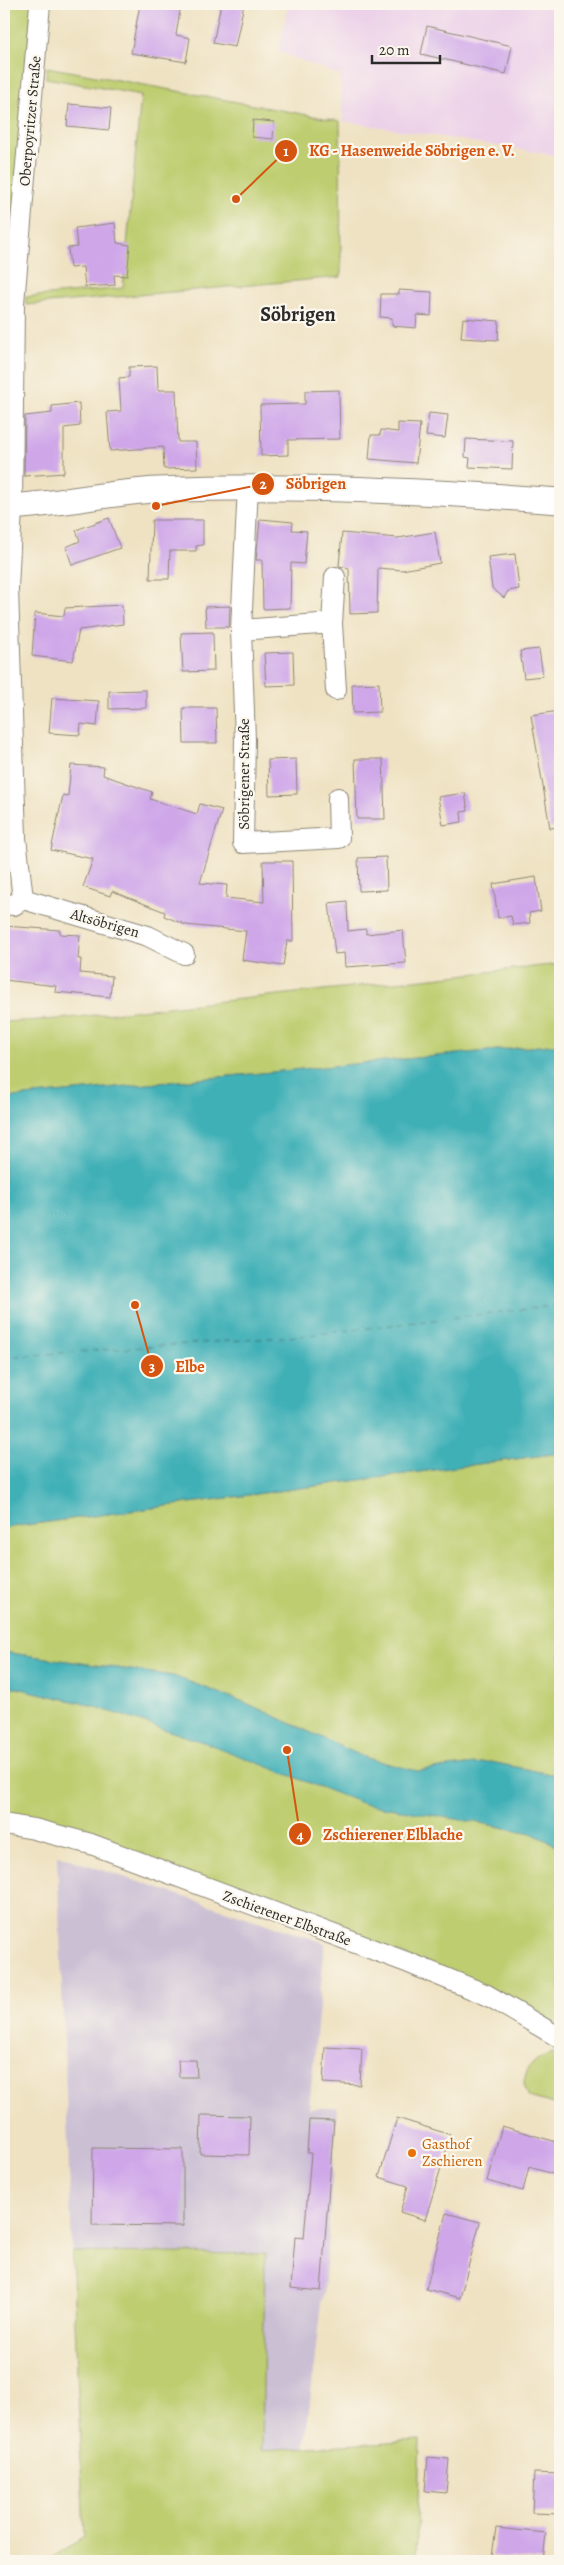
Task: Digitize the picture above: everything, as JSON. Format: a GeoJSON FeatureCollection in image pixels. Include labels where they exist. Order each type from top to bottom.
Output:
{"type":"FeatureCollection","features":[{"type":"Feature","properties":{"kind":"street","name":"Oberpoyritzer Straße"},"geometry":{"type":"LineString","coordinates":[[10,840],[8,507],[14,303],[40,4]]}},
{"type":"Feature","properties":{"kind":"street"},"geometry":{"type":"LineString","coordinates":[[8,507],[155,490],[248,486],[351,488],[560,501]]}},
{"type":"Feature","properties":{"kind":"street","name":"Söbrigener Straße"},"geometry":{"type":"LineString","coordinates":[[248,486],[241,630],[245,740],[244,843],[339,838],[338,798]]}},
{"type":"Feature","properties":{"kind":"street"},"geometry":{"type":"LineString","coordinates":[[335,577],[332,623],[336,690]]}},
{"type":"Feature","properties":{"kind":"street"},"geometry":{"type":"LineString","coordinates":[[241,630],[332,623]]}},
{"type":"Feature","properties":{"kind":"street","name":"Altsöbrigen"},"geometry":{"type":"LineString","coordinates":[[10,840],[13,901],[141,933],[184,954]]}},
{"type":"Feature","properties":{"kind":"street","name":"Zschierener Elbstraße"},"geometry":{"type":"LineString","coordinates":[[4,1824],[34,1829],[91,1844],[409,1963],[487,1994],[560,2038]]}},
{"type":"Feature","properties":{"kind":"shaded area"},"geometry":{"type":"Polygon","coordinates":[[[288,4],[560,4],[560,156],[343,121],[340,75],[279,52],[288,4]]]}},
{"type":"Feature","properties":{"kind":"shaded area"},"geometry":{"type":"Polygon","coordinates":[[[57,1855],[325,1943],[309,2109],[337,2107],[324,2293],[321,2302],[305,2447],[262,2450],[265,2254],[72,2252],[57,1855]]]}},
{"type":"Feature","properties":{"kind":"green space"},"geometry":{"type":"Polygon","coordinates":[[[4,4],[32,4],[9,261],[4,267],[4,4]]]}},
{"type":"Feature","properties":{"kind":"green space"},"geometry":{"type":"Polygon","coordinates":[[[47,67],[340,121],[341,277],[26,305],[26,297],[123,288],[141,95],[46,78],[47,67]]]}},
{"type":"Feature","properties":{"kind":"green space"},"geometry":{"type":"Polygon","coordinates":[[[560,964],[560,1044],[4,1098],[4,1022],[59,1019],[560,964]]]}},
{"type":"Feature","properties":{"kind":"green space"},"geometry":{"type":"Polygon","coordinates":[[[560,1453],[560,1776],[491,1762],[417,1771],[366,1758],[244,1702],[173,1676],[4,1652],[4,1528],[560,1453]]]}},
{"type":"Feature","properties":{"kind":"green space"},"geometry":{"type":"Polygon","coordinates":[[[4,1685],[90,1705],[206,1743],[480,1823],[531,1833],[560,1847],[560,2031],[522,2003],[334,1927],[4,1817],[4,1685]]]}},
{"type":"Feature","properties":{"kind":"green space"},"geometry":{"type":"Polygon","coordinates":[[[560,2052],[560,2106],[529,2097],[524,2082],[528,2069],[542,2057],[560,2052]]]}},
{"type":"Feature","properties":{"kind":"green space"},"geometry":{"type":"Polygon","coordinates":[[[72,2252],[265,2254],[262,2450],[420,2440],[416,2561],[48,2561],[84,2537],[72,2252]]]}},
{"type":"Feature","properties":{"kind":"water"},"geometry":{"type":"Polygon","coordinates":[[[560,1044],[560,1453],[4,1528],[4,1098],[560,1044]]]}},
{"type":"Feature","properties":{"kind":"water"},"geometry":{"type":"Polygon","coordinates":[[[4,1652],[173,1676],[244,1702],[366,1758],[417,1771],[491,1762],[560,1776],[560,1847],[531,1833],[364,1804],[206,1743],[90,1705],[4,1685],[4,1652]]]}},
{"type":"Feature","properties":{"kind":"building"},"geometry":{"type":"Polygon","coordinates":[[[140,4],[181,4],[176,35],[190,38],[186,62],[131,53],[140,4]]]}},
{"type":"Feature","properties":{"kind":"building"},"geometry":{"type":"Polygon","coordinates":[[[221,4],[244,4],[235,47],[213,43],[221,4]]]}},
{"type":"Feature","properties":{"kind":"building"},"geometry":{"type":"Polygon","coordinates":[[[427,26],[512,46],[506,74],[421,54],[427,26]]]}},
{"type":"Feature","properties":{"kind":"building"},"geometry":{"type":"Polygon","coordinates":[[[69,104],[111,108],[109,130],[67,126],[69,104]]]}},
{"type":"Feature","properties":{"kind":"building"},"geometry":{"type":"Polygon","coordinates":[[[253,120],[274,122],[273,139],[252,137],[253,120]]]}},
{"type":"Feature","properties":{"kind":"building"},"geometry":{"type":"Polygon","coordinates":[[[115,223],[117,243],[130,245],[127,276],[114,275],[115,285],[85,287],[83,267],[70,268],[68,248],[77,247],[75,228],[115,223]]]}},
{"type":"Feature","properties":{"kind":"building"},"geometry":{"type":"Polygon","coordinates":[[[399,290],[432,292],[431,316],[417,315],[416,328],[392,326],[392,318],[380,317],[381,294],[399,294],[399,290]]]}},
{"type":"Feature","properties":{"kind":"building"},"geometry":{"type":"Polygon","coordinates":[[[463,318],[499,321],[498,340],[461,338],[463,318]]]}},
{"type":"Feature","properties":{"kind":"building"},"geometry":{"type":"Polygon","coordinates":[[[157,366],[158,390],[176,390],[178,442],[196,442],[197,468],[164,469],[163,447],[110,451],[107,412],[121,411],[119,378],[129,377],[129,367],[157,366]]]}},
{"type":"Feature","properties":{"kind":"building"},"geometry":{"type":"Polygon","coordinates":[[[339,390],[340,439],[288,440],[288,455],[261,456],[260,405],[305,404],[305,391],[339,390]]]}},
{"type":"Feature","properties":{"kind":"building"},"geometry":{"type":"Polygon","coordinates":[[[79,403],[80,426],[64,428],[64,473],[24,476],[25,416],[52,413],[52,406],[79,403]]]}},
{"type":"Feature","properties":{"kind":"building"},"geometry":{"type":"Polygon","coordinates":[[[429,413],[448,415],[445,438],[426,436],[429,413]]]}},
{"type":"Feature","properties":{"kind":"building"},"geometry":{"type":"Polygon","coordinates":[[[398,423],[420,424],[416,463],[369,459],[371,435],[380,435],[381,430],[398,432],[398,423]]]}},
{"type":"Feature","properties":{"kind":"building"},"geometry":{"type":"Polygon","coordinates":[[[466,439],[513,441],[512,469],[469,467],[470,458],[465,457],[466,439]]]}},
{"type":"Feature","properties":{"kind":"building"},"geometry":{"type":"Polygon","coordinates":[[[109,518],[120,548],[72,565],[66,547],[80,541],[76,530],[109,518]]]}},
{"type":"Feature","properties":{"kind":"building"},"geometry":{"type":"Polygon","coordinates":[[[260,519],[293,522],[292,530],[307,531],[304,564],[291,563],[290,608],[263,609],[262,560],[256,560],[260,519]]]}},
{"type":"Feature","properties":{"kind":"building"},"geometry":{"type":"Polygon","coordinates":[[[152,520],[203,520],[203,545],[196,546],[196,551],[170,551],[169,579],[150,579],[152,520]]]}},
{"type":"Feature","properties":{"kind":"building"},"geometry":{"type":"Polygon","coordinates":[[[435,532],[440,563],[402,570],[378,568],[377,613],[350,614],[349,568],[339,566],[342,533],[398,538],[435,532]]]}},
{"type":"Feature","properties":{"kind":"building"},"geometry":{"type":"Polygon","coordinates":[[[515,554],[519,589],[508,591],[504,598],[492,588],[488,557],[515,554]]]}},
{"type":"Feature","properties":{"kind":"building"},"geometry":{"type":"Polygon","coordinates":[[[122,605],[123,624],[79,630],[73,661],[32,656],[35,613],[64,616],[65,608],[122,605]]]}},
{"type":"Feature","properties":{"kind":"building"},"geometry":{"type":"Polygon","coordinates":[[[230,606],[229,627],[206,627],[205,607],[230,606]]]}},
{"type":"Feature","properties":{"kind":"building"},"geometry":{"type":"Polygon","coordinates":[[[213,632],[214,671],[183,672],[181,633],[213,632]]]}},
{"type":"Feature","properties":{"kind":"building"},"geometry":{"type":"Polygon","coordinates":[[[539,649],[543,676],[524,678],[520,651],[539,649]]]}},
{"type":"Feature","properties":{"kind":"building"},"geometry":{"type":"Polygon","coordinates":[[[293,652],[294,685],[266,686],[264,653],[293,652]]]}},
{"type":"Feature","properties":{"kind":"building"},"geometry":{"type":"Polygon","coordinates":[[[379,683],[380,712],[353,713],[352,684],[379,683]]]}},
{"type":"Feature","properties":{"kind":"building"},"geometry":{"type":"Polygon","coordinates":[[[146,690],[146,708],[109,709],[109,691],[146,690]]]}},
{"type":"Feature","properties":{"kind":"building"},"geometry":{"type":"Polygon","coordinates":[[[52,698],[99,701],[97,726],[81,724],[80,735],[49,733],[52,698]]]}},
{"type":"Feature","properties":{"kind":"building"},"geometry":{"type":"Polygon","coordinates":[[[183,708],[216,708],[217,743],[184,743],[183,708]]]}},
{"type":"Feature","properties":{"kind":"building"},"geometry":{"type":"Polygon","coordinates":[[[560,711],[560,827],[550,828],[531,715],[560,711]]]}},
{"type":"Feature","properties":{"kind":"building"},"geometry":{"type":"Polygon","coordinates":[[[296,759],[297,794],[269,795],[268,760],[296,759]]]}},
{"type":"Feature","properties":{"kind":"building"},"geometry":{"type":"Polygon","coordinates":[[[355,759],[383,759],[385,819],[357,819],[355,759]]]}},
{"type":"Feature","properties":{"kind":"building"},"geometry":{"type":"Polygon","coordinates":[[[71,765],[104,767],[103,775],[152,792],[150,799],[197,814],[200,804],[222,810],[200,883],[227,885],[226,898],[264,902],[263,861],[292,861],[293,941],[287,941],[283,966],[242,960],[246,931],[186,925],[164,916],[165,912],[112,891],[110,896],[83,887],[93,859],[51,850],[63,795],[68,796],[71,765]]]}},
{"type":"Feature","properties":{"kind":"building"},"geometry":{"type":"Polygon","coordinates":[[[465,793],[468,811],[461,812],[462,822],[443,825],[438,797],[465,793]]]}},
{"type":"Feature","properties":{"kind":"building"},"geometry":{"type":"Polygon","coordinates":[[[386,857],[387,890],[359,891],[358,858],[386,857]]]}},
{"type":"Feature","properties":{"kind":"building"},"geometry":{"type":"Polygon","coordinates":[[[536,877],[541,911],[529,913],[530,923],[513,925],[511,916],[498,918],[493,884],[536,877]]]}},
{"type":"Feature","properties":{"kind":"building"},"geometry":{"type":"Polygon","coordinates":[[[347,901],[348,931],[366,929],[366,934],[403,930],[406,963],[345,967],[344,953],[335,954],[329,903],[347,901]]]}},
{"type":"Feature","properties":{"kind":"building"},"geometry":{"type":"Polygon","coordinates":[[[4,926],[60,930],[60,934],[80,935],[78,959],[81,959],[80,973],[112,976],[110,997],[55,992],[56,986],[4,980],[4,926]]]}},
{"type":"Feature","properties":{"kind":"building"},"geometry":{"type":"Polygon","coordinates":[[[325,2047],[362,2049],[360,2085],[323,2083],[325,2047]]]}},
{"type":"Feature","properties":{"kind":"building"},"geometry":{"type":"Polygon","coordinates":[[[178,2060],[196,2060],[197,2077],[179,2077],[178,2060]]]}},
{"type":"Feature","properties":{"kind":"building"},"geometry":{"type":"Polygon","coordinates":[[[201,2115],[250,2116],[249,2155],[200,2154],[201,2115]]]}},
{"type":"Feature","properties":{"kind":"building"},"geometry":{"type":"Polygon","coordinates":[[[397,2118],[451,2135],[425,2220],[400,2212],[408,2186],[379,2177],[397,2118]]]}},
{"type":"Feature","properties":{"kind":"building"},"geometry":{"type":"Polygon","coordinates":[[[309,2120],[334,2121],[321,2291],[291,2288],[295,2237],[304,2238],[311,2153],[307,2153],[309,2120]]]}},
{"type":"Feature","properties":{"kind":"building"},"geometry":{"type":"Polygon","coordinates":[[[502,2126],[560,2143],[560,2176],[529,2167],[523,2191],[487,2181],[502,2126]]]}},
{"type":"Feature","properties":{"kind":"building"},"geometry":{"type":"Polygon","coordinates":[[[93,2148],[183,2149],[183,2226],[92,2225],[93,2148]]]}},
{"type":"Feature","properties":{"kind":"building"},"geometry":{"type":"Polygon","coordinates":[[[446,2213],[480,2222],[460,2298],[426,2289],[446,2213]]]}},
{"type":"Feature","properties":{"kind":"building"},"geometry":{"type":"Polygon","coordinates":[[[428,2457],[449,2459],[446,2493],[425,2491],[428,2457]]]}},
{"type":"Feature","properties":{"kind":"building"},"geometry":{"type":"Polygon","coordinates":[[[534,2473],[560,2474],[560,2514],[532,2513],[534,2473]]]}},
{"type":"Feature","properties":{"kind":"building"},"geometry":{"type":"Polygon","coordinates":[[[496,2528],[546,2533],[543,2561],[492,2556],[496,2528]]]}},
{"type":"Feature","properties":{"kind":"ferry route"},"geometry":{"type":"LineString","coordinates":[[4,1357],[299,1336],[560,1305]]}},
{"type":"Feature","properties":{"kind":"place","name":"KG - Hasenweide Söbrigen e. V."},"geometry":{"type":"Point","coordinates":[236,199]}},
{"type":"Feature","properties":{"kind":"place","name":"Söbrigen"},"geometry":{"type":"Point","coordinates":[156,506]}},
{"type":"Feature","properties":{"kind":"place","name":"Elbe"},"geometry":{"type":"Point","coordinates":[135,1305]}},
{"type":"Feature","properties":{"kind":"place","name":"Zschierener Elblache"},"geometry":{"type":"Point","coordinates":[287,1750]}},
{"type":"Feature","properties":{"kind":"place","name":"Gasthof Zschieren"},"geometry":{"type":"Point","coordinates":[412,2153]}},
{"type":"Feature","properties":{"kind":"district","name":"Söbrigen"},"geometry":{"type":"Point","coordinates":[298,314]}}]}
